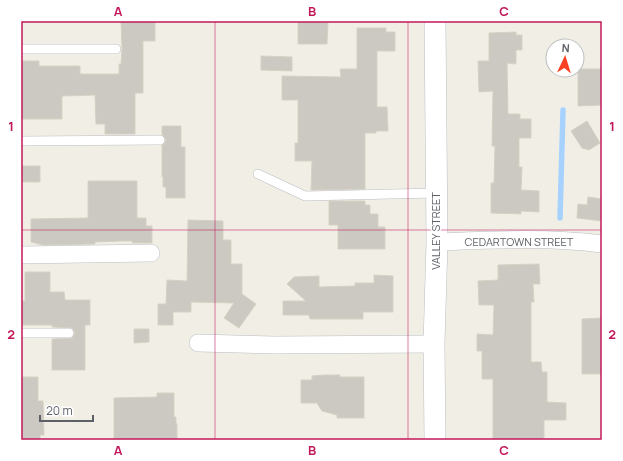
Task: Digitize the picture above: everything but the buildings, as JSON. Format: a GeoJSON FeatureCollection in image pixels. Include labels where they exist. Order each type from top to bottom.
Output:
{"type":"FeatureCollection","features":[{"type":"Feature","properties":{"kind":"street","name":"VALLEY STREET"},"geometry":{"type":"LineString","coordinates":[[435,21],[437,242],[434,344],[435,440]]}},
{"type":"Feature","properties":{"kind":"street","name":"CEDARTOWN STREET"},"geometry":{"type":"LineString","coordinates":[[437,242],[521,239],[602,244]]}},
{"type":"Feature","properties":{"kind":"street"},"geometry":{"type":"LineString","coordinates":[[21,255],[151,253]]}},
{"type":"Feature","properties":{"kind":"street"},"geometry":{"type":"LineString","coordinates":[[198,343],[434,344]]}},
{"type":"Feature","properties":{"kind":"lane"},"geometry":{"type":"LineString","coordinates":[[21,49],[116,49]]}},
{"type":"Feature","properties":{"kind":"lane"},"geometry":{"type":"LineString","coordinates":[[21,141],[160,140]]}},
{"type":"Feature","properties":{"kind":"lane"},"geometry":{"type":"LineString","coordinates":[[258,174],[305,196],[436,193]]}},
{"type":"Feature","properties":{"kind":"lane"},"geometry":{"type":"LineString","coordinates":[[21,333],[69,333]]}},
{"type":"Feature","properties":{"kind":"waterway"},"geometry":{"type":"LineString","coordinates":[[560,218],[563,110]]}}]}
